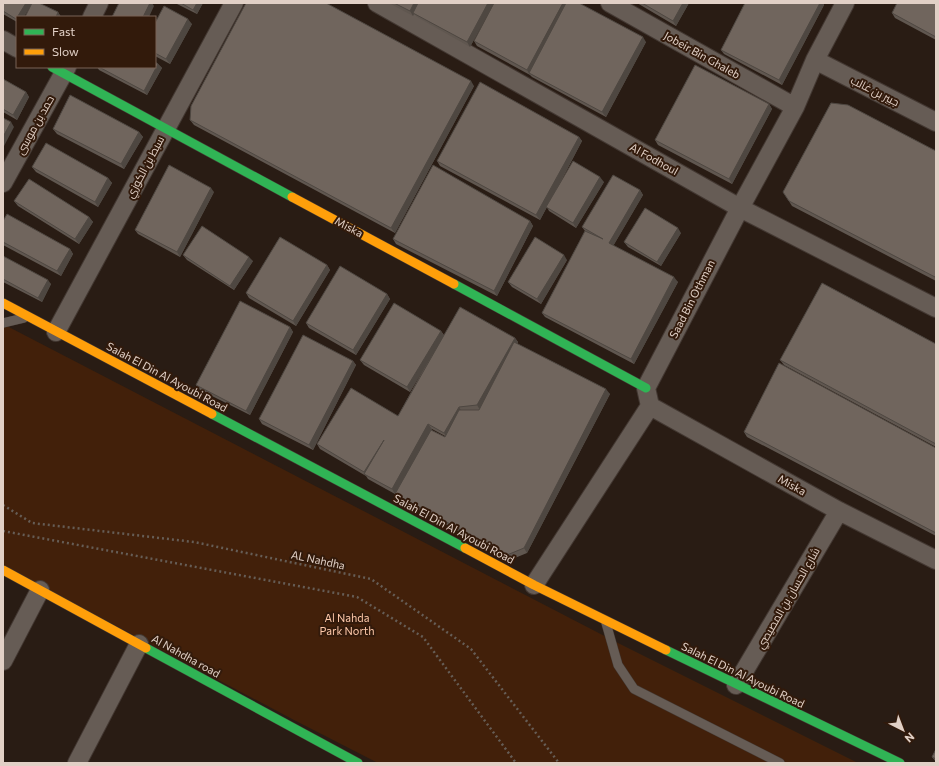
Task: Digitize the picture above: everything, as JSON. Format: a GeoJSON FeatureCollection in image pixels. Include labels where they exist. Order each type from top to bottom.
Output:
{"type":"FeatureCollection","features":[{"type":"Feature","properties":{"kind":"main road","name":"Miska"},"geometry":{"type":"LineString","coordinates":[[60,69],[646,388]]}},
{"type":"Feature","properties":{"kind":"main road","name":"Salah El Din Al Ayoubi Road"},"geometry":{"type":"LineString","coordinates":[[3,303],[534,585],[736,686],[900,763]]}},
{"type":"Feature","properties":{"kind":"main road","name":"Al Nahdha road"},"geometry":{"type":"LineString","coordinates":[[3,570],[358,763]]}},
{"type":"Feature","properties":{"kind":"street"},"geometry":{"type":"LineString","coordinates":[[92,16],[99,3]]}},
{"type":"Feature","properties":{"kind":"street","name":"سبط بن الكوزي"},"geometry":{"type":"LineString","coordinates":[[56,332],[234,3]]}},
{"type":"Feature","properties":{"kind":"street","name":"Al Fodhoul"},"geometry":{"type":"LineString","coordinates":[[377,3],[740,208],[936,308]]}},
{"type":"Feature","properties":{"kind":"street","name":"Jobeir Bin Ghaleb"},"geometry":{"type":"LineString","coordinates":[[610,3],[795,107]]}},
{"type":"Feature","properties":{"kind":"street","name":"Saad Bin Othman"},"geometry":{"type":"LineString","coordinates":[[646,388],[740,208],[795,107],[815,60],[845,3]]}},
{"type":"Feature","properties":{"kind":"street"},"geometry":{"type":"LineString","coordinates":[[3,40],[16,47]]}},
{"type":"Feature","properties":{"kind":"street","name":"جبير بن غالب"},"geometry":{"type":"LineString","coordinates":[[815,60],[936,122]]}},
{"type":"Feature","properties":{"kind":"street","name":"حمد بن موسى"},"geometry":{"type":"LineString","coordinates":[[3,183],[60,69]]}},
{"type":"Feature","properties":{"kind":"street"},"geometry":{"type":"LineString","coordinates":[[534,585],[650,406],[646,388]]}},
{"type":"Feature","properties":{"kind":"street","name":"Miska"},"geometry":{"type":"LineString","coordinates":[[650,406],[839,511],[936,560]]}},
{"type":"Feature","properties":{"kind":"street","name":"شارع الحسان بن المصيصي"},"geometry":{"type":"LineString","coordinates":[[736,686],[839,511]]}},
{"type":"Feature","properties":{"kind":"street"},"geometry":{"type":"LineString","coordinates":[[3,660],[40,590]]}},
{"type":"Feature","properties":{"kind":"street"},"geometry":{"type":"LineString","coordinates":[[77,763],[139,644]]}},
{"type":"Feature","properties":{"kind":"lane"},"geometry":{"type":"LineString","coordinates":[[3,323],[29,317]]}},
{"type":"Feature","properties":{"kind":"lane"},"geometry":{"type":"LineString","coordinates":[[605,620],[618,665],[634,689],[780,763]]}},
{"type":"Feature","properties":{"kind":"path","name":"AL Nahdha"},"geometry":{"type":"LineString","coordinates":[[3,505],[32,523],[194,542],[371,579],[471,649],[559,763]]}},
{"type":"Feature","properties":{"kind":"path"},"geometry":{"type":"LineString","coordinates":[[3,531],[356,597],[423,637],[516,763]]}},
{"type":"Feature","properties":{"kind":"green space","name":"Al Nahda Park North"},"geometry":{"type":"Polygon","coordinates":[[[3,324],[618,643],[858,763],[378,763],[294,720],[3,566],[3,324]]]}},
{"type":"Feature","properties":{"kind":"building"},"geometry":{"type":"Polygon","coordinates":[[[3,3],[26,3],[18,16],[16,16],[16,19],[3,11],[3,3]]]}},
{"type":"Feature","properties":{"kind":"building"},"geometry":{"type":"Polygon","coordinates":[[[32,3],[39,3],[58,12],[56,16],[26,16],[32,3]]]}},
{"type":"Feature","properties":{"kind":"building"},"geometry":{"type":"Polygon","coordinates":[[[119,3],[150,3],[144,16],[112,16],[119,3]]]}},
{"type":"Feature","properties":{"kind":"building"},"geometry":{"type":"Polygon","coordinates":[[[181,3],[197,3],[193,10],[181,3]]]}},
{"type":"Feature","properties":{"kind":"building"},"geometry":{"type":"Polygon","coordinates":[[[246,3],[326,3],[471,81],[391,228],[190,120],[191,106],[246,3]]]}},
{"type":"Feature","properties":{"kind":"building"},"geometry":{"type":"Polygon","coordinates":[[[394,3],[414,3],[410,11],[394,3]]]}},
{"type":"Feature","properties":{"kind":"building"},"geometry":{"type":"Polygon","coordinates":[[[418,3],[488,3],[467,42],[413,13],[418,3]]]}},
{"type":"Feature","properties":{"kind":"building"},"geometry":{"type":"Polygon","coordinates":[[[494,3],[563,3],[527,70],[474,41],[494,3]]]}},
{"type":"Feature","properties":{"kind":"building"},"geometry":{"type":"Polygon","coordinates":[[[566,3],[579,3],[643,37],[602,112],[529,73],[566,3]]]}},
{"type":"Feature","properties":{"kind":"building"},"geometry":{"type":"Polygon","coordinates":[[[642,3],[683,3],[673,21],[642,3]]]}},
{"type":"Feature","properties":{"kind":"building"},"geometry":{"type":"Polygon","coordinates":[[[745,3],[820,3],[779,80],[721,50],[745,3]]]}},
{"type":"Feature","properties":{"kind":"building"},"geometry":{"type":"Polygon","coordinates":[[[897,3],[936,3],[936,37],[892,13],[897,3]]]}},
{"type":"Feature","properties":{"kind":"building"},"geometry":{"type":"Polygon","coordinates":[[[164,6],[188,19],[166,59],[156,54],[156,21],[164,6]]]}},
{"type":"Feature","properties":{"kind":"building"},"geometry":{"type":"Polygon","coordinates":[[[695,65],[769,104],[729,179],[655,140],[695,65]]]}},
{"type":"Feature","properties":{"kind":"building"},"geometry":{"type":"Polygon","coordinates":[[[101,68],[156,68],[144,91],[101,68]]]}},
{"type":"Feature","properties":{"kind":"building"},"geometry":{"type":"Polygon","coordinates":[[[3,79],[26,92],[13,115],[3,109],[3,79]]]}},
{"type":"Feature","properties":{"kind":"building"},"geometry":{"type":"Polygon","coordinates":[[[480,82],[579,137],[536,215],[437,161],[480,82]]]}},
{"type":"Feature","properties":{"kind":"building"},"geometry":{"type":"Polygon","coordinates":[[[70,95],[139,132],[121,164],[53,129],[70,95]]]}},
{"type":"Feature","properties":{"kind":"building"},"geometry":{"type":"Polygon","coordinates":[[[831,103],[848,105],[936,151],[935,277],[789,201],[783,192],[831,103]]]}},
{"type":"Feature","properties":{"kind":"building"},"geometry":{"type":"Polygon","coordinates":[[[3,118],[11,122],[3,137],[3,118]]]}},
{"type":"Feature","properties":{"kind":"building"},"geometry":{"type":"Polygon","coordinates":[[[46,143],[108,178],[95,202],[32,167],[46,143]]]}},
{"type":"Feature","properties":{"kind":"building"},"geometry":{"type":"Polygon","coordinates":[[[573,161],[600,177],[573,223],[546,207],[573,161]]]}},
{"type":"Feature","properties":{"kind":"building"},"geometry":{"type":"Polygon","coordinates":[[[169,165],[211,188],[177,252],[135,230],[169,165]]]}},
{"type":"Feature","properties":{"kind":"building"},"geometry":{"type":"Polygon","coordinates":[[[433,165],[530,221],[494,291],[393,239],[433,165]]]}},
{"type":"Feature","properties":{"kind":"building"},"geometry":{"type":"Polygon","coordinates":[[[613,175],[640,190],[609,243],[674,277],[631,359],[542,313],[585,231],[603,239],[582,227],[613,175]]]}},
{"type":"Feature","properties":{"kind":"building"},"geometry":{"type":"Polygon","coordinates":[[[29,179],[89,217],[75,239],[14,201],[29,179]]]}},
{"type":"Feature","properties":{"kind":"building"},"geometry":{"type":"Polygon","coordinates":[[[645,208],[678,228],[657,262],[624,242],[645,208]]]}},
{"type":"Feature","properties":{"kind":"building"},"geometry":{"type":"Polygon","coordinates":[[[7,214],[70,249],[57,271],[3,242],[3,221],[7,214]]]}},
{"type":"Feature","properties":{"kind":"building"},"geometry":{"type":"Polygon","coordinates":[[[202,226],[249,257],[230,286],[183,255],[202,226]]]}},
{"type":"Feature","properties":{"kind":"building"},"geometry":{"type":"Polygon","coordinates":[[[280,237],[327,265],[293,321],[246,293],[280,237]]]}},
{"type":"Feature","properties":{"kind":"building"},"geometry":{"type":"Polygon","coordinates":[[[535,237],[564,255],[537,299],[508,282],[535,237]]]}},
{"type":"Feature","properties":{"kind":"building"},"geometry":{"type":"Polygon","coordinates":[[[3,256],[48,280],[38,298],[3,279],[3,256]]]}},
{"type":"Feature","properties":{"kind":"building"},"geometry":{"type":"Polygon","coordinates":[[[340,266],[387,294],[353,350],[306,323],[340,266]]]}},
{"type":"Feature","properties":{"kind":"building"},"geometry":{"type":"Polygon","coordinates":[[[822,283],[936,344],[936,444],[780,360],[822,283]]]}},
{"type":"Feature","properties":{"kind":"building"},"geometry":{"type":"Polygon","coordinates":[[[240,301],[290,327],[246,411],[196,385],[240,301]]]}},
{"type":"Feature","properties":{"kind":"building"},"geometry":{"type":"Polygon","coordinates":[[[394,303],[441,331],[407,387],[360,360],[394,303]]]}},
{"type":"Feature","properties":{"kind":"building"},"geometry":{"type":"Polygon","coordinates":[[[460,307],[515,338],[477,405],[459,407],[444,433],[428,424],[392,489],[364,474],[384,440],[364,472],[317,444],[351,388],[398,416],[460,307]]]}},
{"type":"Feature","properties":{"kind":"building"},"geometry":{"type":"Polygon","coordinates":[[[303,335],[353,361],[309,445],[259,419],[303,335]]]}},
{"type":"Feature","properties":{"kind":"building"},"geometry":{"type":"Polygon","coordinates":[[[514,342],[606,389],[524,548],[507,555],[395,494],[431,430],[445,437],[459,410],[479,410],[514,342]]]}},
{"type":"Feature","properties":{"kind":"building"},"geometry":{"type":"Polygon","coordinates":[[[779,363],[936,448],[936,533],[744,432],[779,363]]]}},
{"type":"Feature","properties":{"kind":"building"},"geometry":{"type":"Polygon","coordinates":[[[936,749],[936,759],[932,757],[936,749]]]}},
{"type":"Feature","properties":{"kind":"traffic: fast"},"geometry":{"type":"LineString","coordinates":[[54,68],[292,197]]}},
{"type":"Feature","properties":{"kind":"traffic: fast"},"geometry":{"type":"LineString","coordinates":[[454,284],[646,388]]}},
{"type":"Feature","properties":{"kind":"traffic: fast"},"geometry":{"type":"LineString","coordinates":[[212,414],[465,548]]}},
{"type":"Feature","properties":{"kind":"traffic: fast"},"geometry":{"type":"LineString","coordinates":[[146,648],[358,763]]}},
{"type":"Feature","properties":{"kind":"traffic: fast"},"geometry":{"type":"LineString","coordinates":[[666,650],[900,763]]}},
{"type":"Feature","properties":{"kind":"traffic: slow"},"geometry":{"type":"LineString","coordinates":[[292,197],[454,284]]}},
{"type":"Feature","properties":{"kind":"traffic: slow"},"geometry":{"type":"LineString","coordinates":[[3,303],[212,414]]}},
{"type":"Feature","properties":{"kind":"traffic: slow"},"geometry":{"type":"LineString","coordinates":[[465,548],[534,585],[666,650]]}},
{"type":"Feature","properties":{"kind":"traffic: slow"},"geometry":{"type":"LineString","coordinates":[[3,570],[146,648]]}}]}
